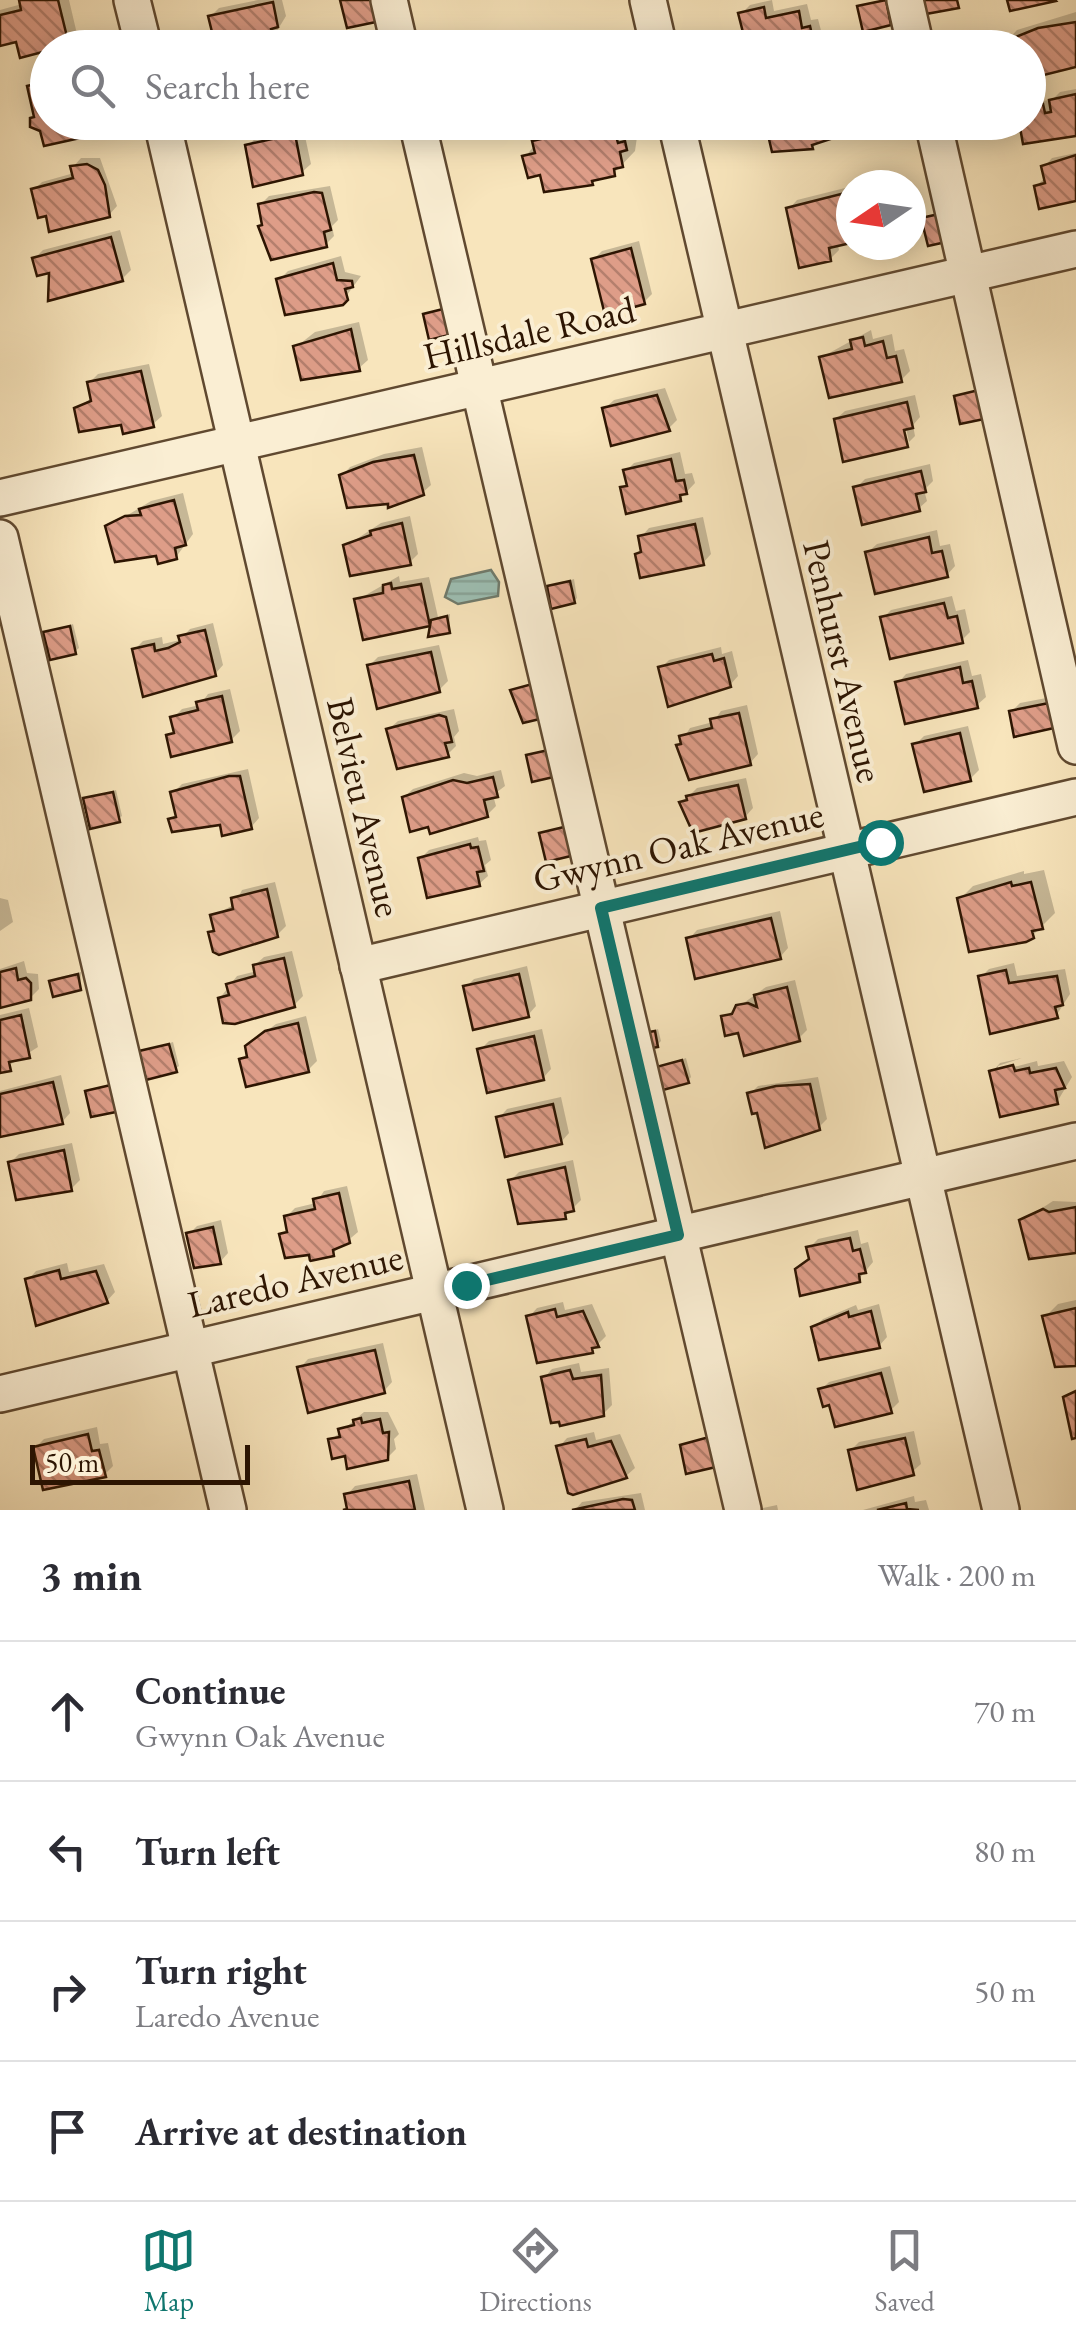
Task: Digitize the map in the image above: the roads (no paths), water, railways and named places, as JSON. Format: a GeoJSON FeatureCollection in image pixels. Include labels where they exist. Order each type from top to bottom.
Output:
{"type":"FeatureCollection","features":[{"type":"Feature","properties":{"kind":"street"},"geometry":{"type":"LineString","coordinates":[[132,0],[140,30]]}},
{"type":"Feature","properties":{"kind":"street"},"geometry":{"type":"LineString","coordinates":[[389,0],[396,30]]}},
{"type":"Feature","properties":{"kind":"street"},"geometry":{"type":"LineString","coordinates":[[648,0],[655,30]]}},
{"type":"Feature","properties":{"kind":"street"},"geometry":{"type":"LineString","coordinates":[[905,0],[912,30]]}},
{"type":"Feature","properties":{"kind":"street","name":"Belvieu Avenue"},"geometry":{"type":"LineString","coordinates":[[166,140],[486,1510]]}},
{"type":"Feature","properties":{"kind":"street"},"geometry":{"type":"LineString","coordinates":[[421,140],[743,1510]]}},
{"type":"Feature","properties":{"kind":"street","name":"Penhurst Avenue"},"geometry":{"type":"LineString","coordinates":[[680,140],[1001,1510]]}},
{"type":"Feature","properties":{"kind":"street"},"geometry":{"type":"LineString","coordinates":[[938,140],[1076,746]]}},
{"type":"Feature","properties":{"kind":"street","name":"Hillsdale Road"},"geometry":{"type":"LineString","coordinates":[[0,498],[1076,248]]}},
{"type":"Feature","properties":{"kind":"street"},"geometry":{"type":"LineString","coordinates":[[0,538],[228,1510]]}},
{"type":"Feature","properties":{"kind":"street","name":"Gwynn Oak Avenue"},"geometry":{"type":"LineString","coordinates":[[358,966],[1076,797]]}},
{"type":"Feature","properties":{"kind":"street","name":"Laredo Avenue"},"geometry":{"type":"LineString","coordinates":[[0,1394],[191,1346],[923,1180],[1076,1141]]}},
{"type":"Feature","properties":{"kind":"water"},"geometry":{"type":"Polygon","coordinates":[[[491,570],[499,582],[498,596],[458,604],[445,597],[451,579],[491,570]]]}}]}
